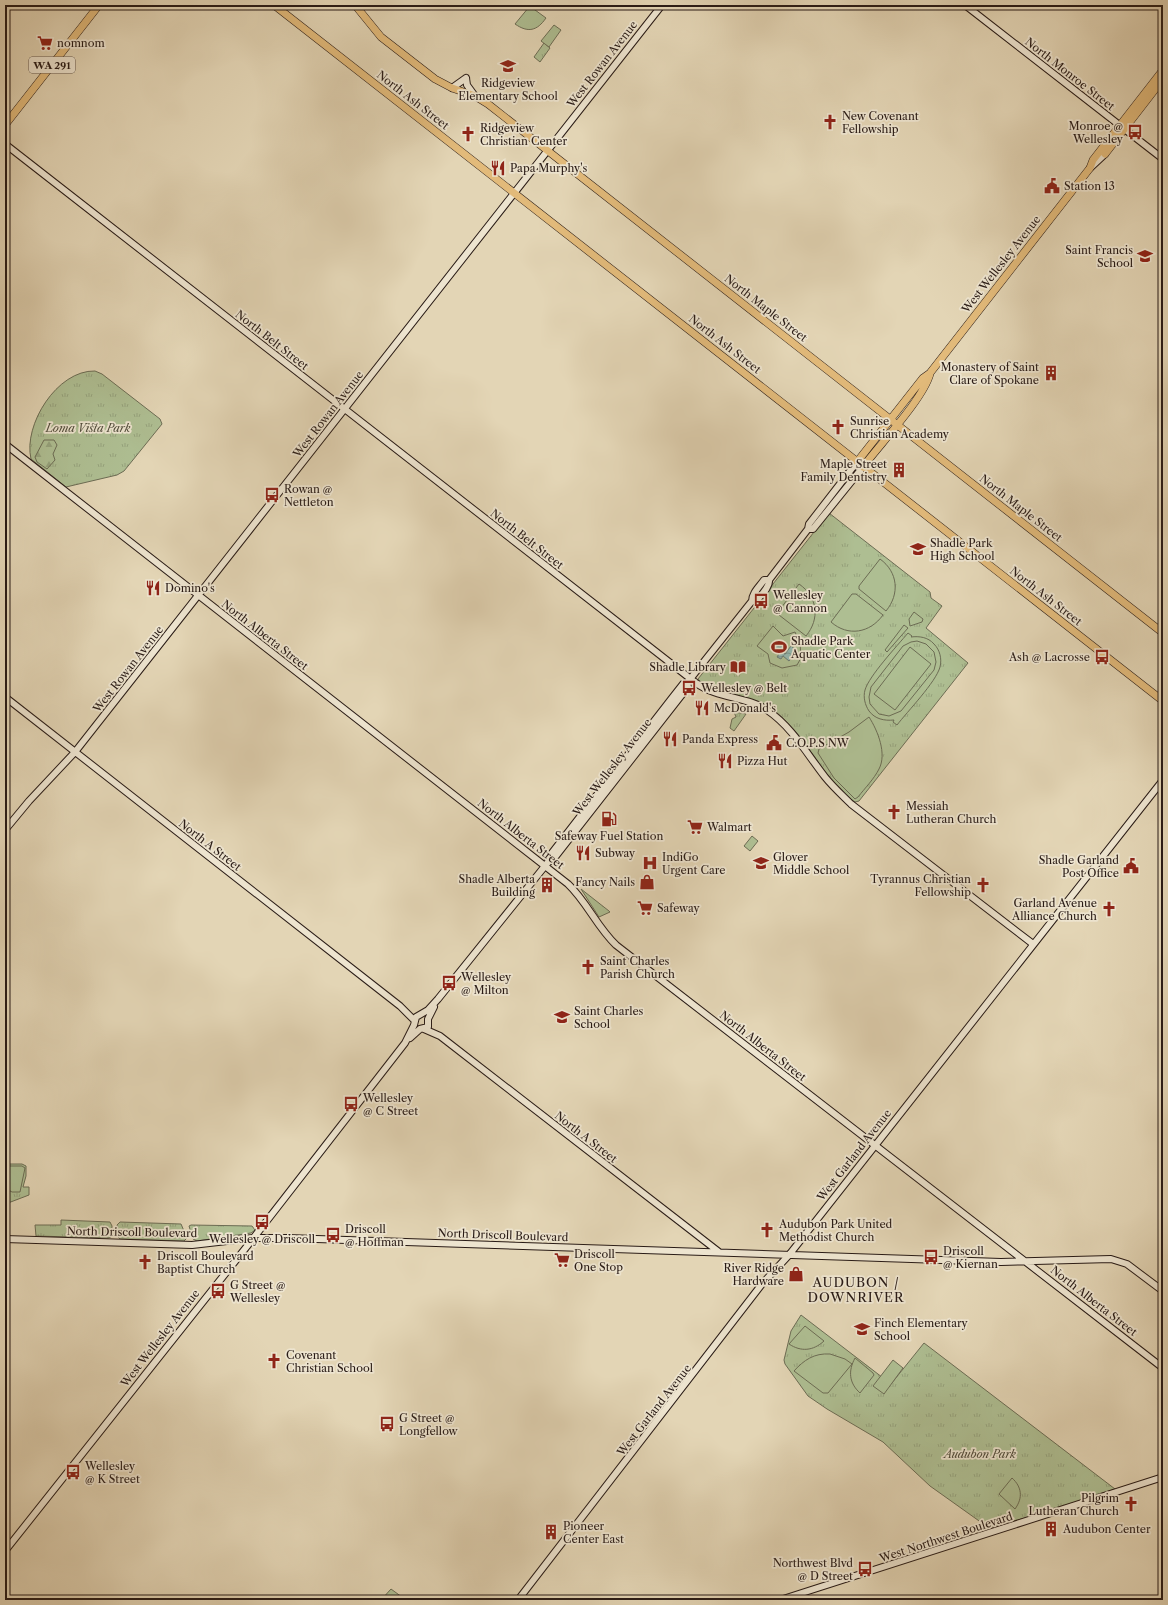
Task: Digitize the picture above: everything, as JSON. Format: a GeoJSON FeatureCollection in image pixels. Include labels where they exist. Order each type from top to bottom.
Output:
{"type":"FeatureCollection","features":[{"type":"Feature","properties":{"kind":"main road","name":"WA 291"},"geometry":{"type":"LineString","coordinates":[[5,125],[99,5]]}},
{"type":"Feature","properties":{"kind":"main road","name":"North Ash Street"},"geometry":{"type":"LineString","coordinates":[[274,5],[860,465],[1163,700]]}},
{"type":"Feature","properties":{"kind":"main road","name":"North Maple Street"},"geometry":{"type":"LineString","coordinates":[[356,5],[381,36],[435,79],[452,88],[476,96],[1163,633]]}},
{"type":"Feature","properties":{"kind":"main road","name":"West Rowan Avenue"},"geometry":{"type":"LineString","coordinates":[[5,830],[29,801],[75,752],[662,5]]}},
{"type":"Feature","properties":{"kind":"main road","name":"North Monroe Street"},"geometry":{"type":"LineString","coordinates":[[965,5],[1163,159]]}},
{"type":"Feature","properties":{"kind":"main road","name":"West Wellesley Avenue"},"geometry":{"type":"LineString","coordinates":[[547,864],[548,858],[683,684],[689,681],[752,601],[756,601],[764,592],[770,584],[769,580],[811,529],[894,422],[924,378],[930,374],[1090,168],[1105,154],[1122,127],[1163,70]]}},
{"type":"Feature","properties":{"kind":"main road"},"geometry":{"type":"LineString","coordinates":[[452,88],[466,78],[467,85],[476,96]]}},
{"type":"Feature","properties":{"kind":"main road","name":"West Wellesley Avenue"},"geometry":{"type":"LineString","coordinates":[[1090,168],[1093,160],[1163,79]]}},
{"type":"Feature","properties":{"kind":"main road","name":"North Belt Street"},"geometry":{"type":"LineString","coordinates":[[5,144],[345,409],[689,681],[712,693],[757,705],[768,710],[791,731],[826,778],[851,804],[1033,944]]}},
{"type":"Feature","properties":{"kind":"main road","name":"North Alberta Street"},"geometry":{"type":"LineString","coordinates":[[5,444],[199,596],[547,864],[576,892],[604,932],[616,945],[1163,1368]]}},
{"type":"Feature","properties":{"kind":"main road","name":"West Wellesley Avenue"},"geometry":{"type":"LineString","coordinates":[[811,529],[809,524],[860,465]]}},
{"type":"Feature","properties":{"kind":"main road","name":"West Wellesley Avenue"},"geometry":{"type":"LineString","coordinates":[[405,1043],[414,1022],[420,1014],[438,999],[547,864],[552,861],[688,687],[689,681]]}},
{"type":"Feature","properties":{"kind":"main road","name":"North A Street"},"geometry":{"type":"LineString","coordinates":[[5,698],[403,1008],[414,1022],[422,1029],[440,1036]]}},
{"type":"Feature","properties":{"kind":"main road"},"geometry":{"type":"LineString","coordinates":[[590,804],[603,797],[609,779]]}},
{"type":"Feature","properties":{"kind":"main road","name":"West Garland Avenue"},"geometry":{"type":"LineString","coordinates":[[518,1600],[762,1284],[790,1254],[875,1144],[1163,780]]}},
{"type":"Feature","properties":{"kind":"main road","name":"West Wellesley Avenue"},"geometry":{"type":"LineString","coordinates":[[5,1551],[253,1238],[405,1043],[422,1029],[428,1027],[438,999]]}},
{"type":"Feature","properties":{"kind":"main road","name":"North A Street"},"geometry":{"type":"LineString","coordinates":[[403,1008],[420,1014],[429,1021],[440,1036],[719,1252]]}},
{"type":"Feature","properties":{"kind":"main road","name":"North Driscoll Boulevard"},"geometry":{"type":"LineString","coordinates":[[5,1239],[192,1245],[253,1238],[790,1254],[1001,1262],[1021,1264],[1044,1275]]}},
{"type":"Feature","properties":{"kind":"main road","name":"North Alberta Street"},"geometry":{"type":"LineString","coordinates":[[1012,1251],[1027,1257],[1046,1261]]}},
{"type":"Feature","properties":{"kind":"main road","name":"North Driscoll Boulevard"},"geometry":{"type":"LineString","coordinates":[[1001,1262],[1111,1259],[1130,1266],[1163,1291]]}},
{"type":"Feature","properties":{"kind":"main road","name":"West Northwest Boulevard"},"geometry":{"type":"LineString","coordinates":[[780,1600],[1163,1477]]}},
{"type":"Feature","properties":{"kind":"green space"},"geometry":{"type":"Polygon","coordinates":[[[529,7],[546,18],[536,28],[524,29],[515,24],[529,7]]]}},
{"type":"Feature","properties":{"kind":"green space"},"geometry":{"type":"Polygon","coordinates":[[[554,25],[561,30],[549,47],[541,41],[554,25]]]}},
{"type":"Feature","properties":{"kind":"green space"},"geometry":{"type":"Polygon","coordinates":[[[544,43],[550,48],[540,62],[534,57],[544,43]]]}},
{"type":"Feature","properties":{"kind":"green space","name":"Loma Vista Park"},"geometry":{"type":"Polygon","coordinates":[[[95,371],[102,374],[160,419],[162,424],[124,471],[117,475],[66,487],[31,459],[30,445],[32,431],[46,402],[56,389],[81,373],[95,371]]]}},
{"type":"Feature","properties":{"kind":"green space"},"geometry":{"type":"Polygon","coordinates":[[[44,440],[54,440],[57,445],[53,454],[55,460],[47,469],[37,462],[35,457],[44,440]]]}},
{"type":"Feature","properties":{"kind":"green space"},"geometry":{"type":"Polygon","coordinates":[[[829,513],[930,592],[931,598],[942,606],[926,628],[968,663],[859,801],[855,802],[837,786],[790,725],[771,708],[764,704],[720,692],[702,684],[698,679],[829,513]]]}},
{"type":"Feature","properties":{"kind":"green space"},"geometry":{"type":"Polygon","coordinates":[[[880,559],[890,570],[894,577],[895,584],[894,598],[886,611],[859,589],[859,586],[880,559]]]}},
{"type":"Feature","properties":{"kind":"green space"},"geometry":{"type":"Polygon","coordinates":[[[799,584],[810,595],[815,608],[813,623],[806,636],[779,615],[778,612],[799,584]]]}},
{"type":"Feature","properties":{"kind":"green space"},"geometry":{"type":"Polygon","coordinates":[[[852,594],[856,594],[883,615],[872,626],[858,631],[851,631],[844,630],[831,622],[852,594]]]}},
{"type":"Feature","properties":{"kind":"green space"},"geometry":{"type":"Polygon","coordinates":[[[914,612],[923,619],[922,622],[910,626],[909,619],[914,612]]]}},
{"type":"Feature","properties":{"kind":"green space"},"geometry":{"type":"Polygon","coordinates":[[[904,625],[908,628],[887,652],[885,650],[904,625]]]}},
{"type":"Feature","properties":{"kind":"green space","name":"Shadle Park Aquatic Center"},"geometry":{"type":"Polygon","coordinates":[[[773,626],[783,636],[795,632],[800,643],[801,658],[797,665],[782,668],[770,663],[768,654],[757,646],[773,626]]]}},
{"type":"Feature","properties":{"kind":"green space"},"geometry":{"type":"Polygon","coordinates":[[[908,633],[912,636],[911,637],[926,638],[934,644],[938,649],[941,664],[933,681],[897,725],[893,722],[894,720],[880,719],[871,714],[866,706],[864,695],[872,677],[908,633]],[[917,641],[903,646],[871,687],[869,697],[870,704],[879,714],[889,716],[901,711],[934,670],[936,662],[934,652],[926,644],[917,641]]]}},
{"type":"Feature","properties":{"kind":"green space"},"geometry":{"type":"Polygon","coordinates":[[[910,647],[931,664],[895,710],[874,694],[910,647]]]}},
{"type":"Feature","properties":{"kind":"green space"},"geometry":{"type":"Polygon","coordinates":[[[734,712],[746,714],[734,731],[730,728],[732,719],[736,717],[734,712]]]}},
{"type":"Feature","properties":{"kind":"green space"},"geometry":{"type":"Polygon","coordinates":[[[869,717],[878,736],[882,750],[881,763],[872,780],[855,799],[834,778],[818,753],[819,749],[849,732],[869,717]]]}},
{"type":"Feature","properties":{"kind":"green space"},"geometry":{"type":"Polygon","coordinates":[[[752,836],[758,841],[750,851],[744,846],[752,836]]]}},
{"type":"Feature","properties":{"kind":"green space"},"geometry":{"type":"Polygon","coordinates":[[[581,889],[609,911],[610,912],[599,917],[581,889]]]}},
{"type":"Feature","properties":{"kind":"green space"},"geometry":{"type":"Polygon","coordinates":[[[5,1164],[22,1164],[26,1166],[26,1176],[23,1187],[29,1187],[29,1195],[8,1203],[5,1200],[5,1164]]]}},
{"type":"Feature","properties":{"kind":"green space"},"geometry":{"type":"Polygon","coordinates":[[[5,1166],[22,1166],[25,1168],[20,1192],[12,1192],[5,1188],[5,1166]]]}},
{"type":"Feature","properties":{"kind":"green space"},"geometry":{"type":"Polygon","coordinates":[[[61,1220],[110,1222],[112,1226],[111,1237],[36,1236],[35,1225],[61,1225],[61,1220]]]}},
{"type":"Feature","properties":{"kind":"green space"},"geometry":{"type":"Polygon","coordinates":[[[120,1222],[181,1224],[187,1238],[184,1241],[120,1239],[117,1236],[117,1225],[120,1222]]]}},
{"type":"Feature","properties":{"kind":"green space"},"geometry":{"type":"Polygon","coordinates":[[[189,1226],[252,1226],[255,1230],[251,1233],[197,1241],[193,1239],[189,1226]]]}},
{"type":"Feature","properties":{"kind":"green space","name":"Audubon Park"},"geometry":{"type":"Polygon","coordinates":[[[801,1315],[891,1384],[924,1343],[1115,1489],[1057,1509],[989,1528],[930,1486],[883,1442],[808,1396],[785,1364],[784,1360],[791,1331],[801,1315]]]}},
{"type":"Feature","properties":{"kind":"green space"},"geometry":{"type":"Polygon","coordinates":[[[805,1326],[824,1341],[816,1347],[807,1349],[793,1347],[789,1344],[805,1326]]]}},
{"type":"Feature","properties":{"kind":"green space"},"geometry":{"type":"Polygon","coordinates":[[[830,1354],[845,1359],[852,1364],[828,1393],[823,1393],[794,1371],[814,1356],[830,1354]]]}},
{"type":"Feature","properties":{"kind":"green space"},"geometry":{"type":"Polygon","coordinates":[[[855,1358],[874,1375],[860,1393],[856,1389],[851,1377],[851,1368],[855,1358]]]}},
{"type":"Feature","properties":{"kind":"green space"},"geometry":{"type":"Polygon","coordinates":[[[893,1360],[903,1368],[884,1394],[873,1386],[893,1360]]]}},
{"type":"Feature","properties":{"kind":"green space"},"geometry":{"type":"Polygon","coordinates":[[[1012,1478],[1018,1485],[1020,1493],[1018,1505],[1015,1509],[999,1494],[1012,1478]]]}},
{"type":"Feature","properties":{"kind":"green space"},"geometry":{"type":"Polygon","coordinates":[[[391,1589],[406,1600],[381,1600],[391,1589]]]}},
{"type":"Feature","properties":{"kind":"water"},"geometry":{"type":"Polygon","coordinates":[[[783,641],[785,643],[785,654],[791,646],[797,651],[789,661],[783,656],[781,659],[777,657],[781,651],[776,651],[774,647],[776,643],[783,641]]]}},
{"type":"Feature","properties":{"kind":"place","name":"nomnom"},"geometry":{"type":"Point","coordinates":[45,43]}},
{"type":"Feature","properties":{"kind":"place","name":"Ridgeview Elementary School"},"geometry":{"type":"Point","coordinates":[508,66]}},
{"type":"Feature","properties":{"kind":"place","name":"New Covenant Fellowship"},"geometry":{"type":"Point","coordinates":[830,122]}},
{"type":"Feature","properties":{"kind":"place","name":"Monroe @ Wellesley"},"geometry":{"type":"Point","coordinates":[1135,132]}},
{"type":"Feature","properties":{"kind":"place","name":"Ridgeview Christian Center"},"geometry":{"type":"Point","coordinates":[468,134]}},
{"type":"Feature","properties":{"kind":"place","name":"Papa Murphy's"},"geometry":{"type":"Point","coordinates":[498,168]}},
{"type":"Feature","properties":{"kind":"place","name":"Station 13"},"geometry":{"type":"Point","coordinates":[1052,186]}},
{"type":"Feature","properties":{"kind":"place","name":"Saint Francis School"},"geometry":{"type":"Point","coordinates":[1145,256]}},
{"type":"Feature","properties":{"kind":"place","name":"Monastery of Saint Clare of Spokane"},"geometry":{"type":"Point","coordinates":[1051,373]}},
{"type":"Feature","properties":{"kind":"place","name":"Sunrise Christian Academy"},"geometry":{"type":"Point","coordinates":[838,427]}},
{"type":"Feature","properties":{"kind":"place","name":"Maple Street Family Dentistry"},"geometry":{"type":"Point","coordinates":[899,470]}},
{"type":"Feature","properties":{"kind":"place","name":"Rowan @ Nettleton"},"geometry":{"type":"Point","coordinates":[272,495]}},
{"type":"Feature","properties":{"kind":"place","name":"Shadle Park High School"},"geometry":{"type":"Point","coordinates":[918,549]}},
{"type":"Feature","properties":{"kind":"place","name":"Domino's"},"geometry":{"type":"Point","coordinates":[153,588]}},
{"type":"Feature","properties":{"kind":"place","name":"Wellesley @ Cannon"},"geometry":{"type":"Point","coordinates":[761,601]}},
{"type":"Feature","properties":{"kind":"place","name":"Shadle Park Aquatic Center"},"geometry":{"type":"Point","coordinates":[779,647]}},
{"type":"Feature","properties":{"kind":"place","name":"Ash @ Lacrosse"},"geometry":{"type":"Point","coordinates":[1102,657]}},
{"type":"Feature","properties":{"kind":"place","name":"Shadle Library"},"geometry":{"type":"Point","coordinates":[738,667]}},
{"type":"Feature","properties":{"kind":"place","name":"Wellesley @ Belt"},"geometry":{"type":"Point","coordinates":[689,688]}},
{"type":"Feature","properties":{"kind":"place","name":"McDonald's"},"geometry":{"type":"Point","coordinates":[702,708]}},
{"type":"Feature","properties":{"kind":"place","name":"Panda Express"},"geometry":{"type":"Point","coordinates":[670,739]}},
{"type":"Feature","properties":{"kind":"place","name":"C.O.P.S NW"},"geometry":{"type":"Point","coordinates":[774,743]}},
{"type":"Feature","properties":{"kind":"place","name":"Pizza Hut"},"geometry":{"type":"Point","coordinates":[725,761]}},
{"type":"Feature","properties":{"kind":"place","name":"Messiah Lutheran Church"},"geometry":{"type":"Point","coordinates":[894,812]}},
{"type":"Feature","properties":{"kind":"place","name":"Safeway Fuel Station"},"geometry":{"type":"Point","coordinates":[609,819]}},
{"type":"Feature","properties":{"kind":"place","name":"Walmart"},"geometry":{"type":"Point","coordinates":[695,827]}},
{"type":"Feature","properties":{"kind":"place","name":"Subway"},"geometry":{"type":"Point","coordinates":[583,853]}},
{"type":"Feature","properties":{"kind":"place","name":"IndiGo Urgent Care"},"geometry":{"type":"Point","coordinates":[650,863]}},
{"type":"Feature","properties":{"kind":"place","name":"Glover Middle School"},"geometry":{"type":"Point","coordinates":[761,863]}},
{"type":"Feature","properties":{"kind":"place","name":"Shadle Garland Post Office"},"geometry":{"type":"Point","coordinates":[1131,866]}},
{"type":"Feature","properties":{"kind":"place","name":"Fancy Nails"},"geometry":{"type":"Point","coordinates":[647,882]}},
{"type":"Feature","properties":{"kind":"place","name":"Shadle Alberta Building"},"geometry":{"type":"Point","coordinates":[547,885]}},
{"type":"Feature","properties":{"kind":"place","name":"Tyrannus Christian Fellowship"},"geometry":{"type":"Point","coordinates":[983,885]}},
{"type":"Feature","properties":{"kind":"place","name":"Safeway"},"geometry":{"type":"Point","coordinates":[645,908]}},
{"type":"Feature","properties":{"kind":"place","name":"Garland Avenue Alliance Church"},"geometry":{"type":"Point","coordinates":[1109,909]}},
{"type":"Feature","properties":{"kind":"place","name":"Saint Charles Parish Church"},"geometry":{"type":"Point","coordinates":[588,967]}},
{"type":"Feature","properties":{"kind":"place","name":"Wellesley @ Milton"},"geometry":{"type":"Point","coordinates":[449,983]}},
{"type":"Feature","properties":{"kind":"place","name":"Saint Charles School"},"geometry":{"type":"Point","coordinates":[562,1017]}},
{"type":"Feature","properties":{"kind":"place","name":"Wellesley @ C Street"},"geometry":{"type":"Point","coordinates":[351,1104]}},
{"type":"Feature","properties":{"kind":"place","name":"Wellesley @ Driscoll"},"geometry":{"type":"Point","coordinates":[262,1222]}},
{"type":"Feature","properties":{"kind":"place","name":"Audubon Park United Methodist Church"},"geometry":{"type":"Point","coordinates":[767,1230]}},
{"type":"Feature","properties":{"kind":"place","name":"Driscoll @ Hoffman"},"geometry":{"type":"Point","coordinates":[333,1235]}},
{"type":"Feature","properties":{"kind":"place","name":"Driscoll @ Kiernan"},"geometry":{"type":"Point","coordinates":[931,1257]}},
{"type":"Feature","properties":{"kind":"place","name":"Driscoll One Stop"},"geometry":{"type":"Point","coordinates":[562,1260]}},
{"type":"Feature","properties":{"kind":"place","name":"Driscoll Boulevard Baptist Church"},"geometry":{"type":"Point","coordinates":[145,1262]}},
{"type":"Feature","properties":{"kind":"place","name":"River Ridge Hardware"},"geometry":{"type":"Point","coordinates":[796,1274]}},
{"type":"Feature","properties":{"kind":"place","name":"G Street @ Wellesley"},"geometry":{"type":"Point","coordinates":[218,1291]}},
{"type":"Feature","properties":{"kind":"place","name":"Finch Elementary School"},"geometry":{"type":"Point","coordinates":[862,1329]}},
{"type":"Feature","properties":{"kind":"place","name":"Covenant Christian School"},"geometry":{"type":"Point","coordinates":[274,1361]}},
{"type":"Feature","properties":{"kind":"place","name":"G Street @ Longfellow"},"geometry":{"type":"Point","coordinates":[387,1424]}},
{"type":"Feature","properties":{"kind":"place","name":"Wellesley @ K Street"},"geometry":{"type":"Point","coordinates":[73,1472]}},
{"type":"Feature","properties":{"kind":"place","name":"Pilgrim Lutheran Church"},"geometry":{"type":"Point","coordinates":[1131,1504]}},
{"type":"Feature","properties":{"kind":"place","name":"Audubon Center"},"geometry":{"type":"Point","coordinates":[1051,1529]}},
{"type":"Feature","properties":{"kind":"place","name":"Pioneer Center East"},"geometry":{"type":"Point","coordinates":[551,1532]}},
{"type":"Feature","properties":{"kind":"place","name":"Northwest Blvd @ D Street"},"geometry":{"type":"Point","coordinates":[865,1569]}},
{"type":"Feature","properties":{"kind":"district","name":"AUDUBON / DOWNRIVER"},"geometry":{"type":"Point","coordinates":[856,1290]}}]}
